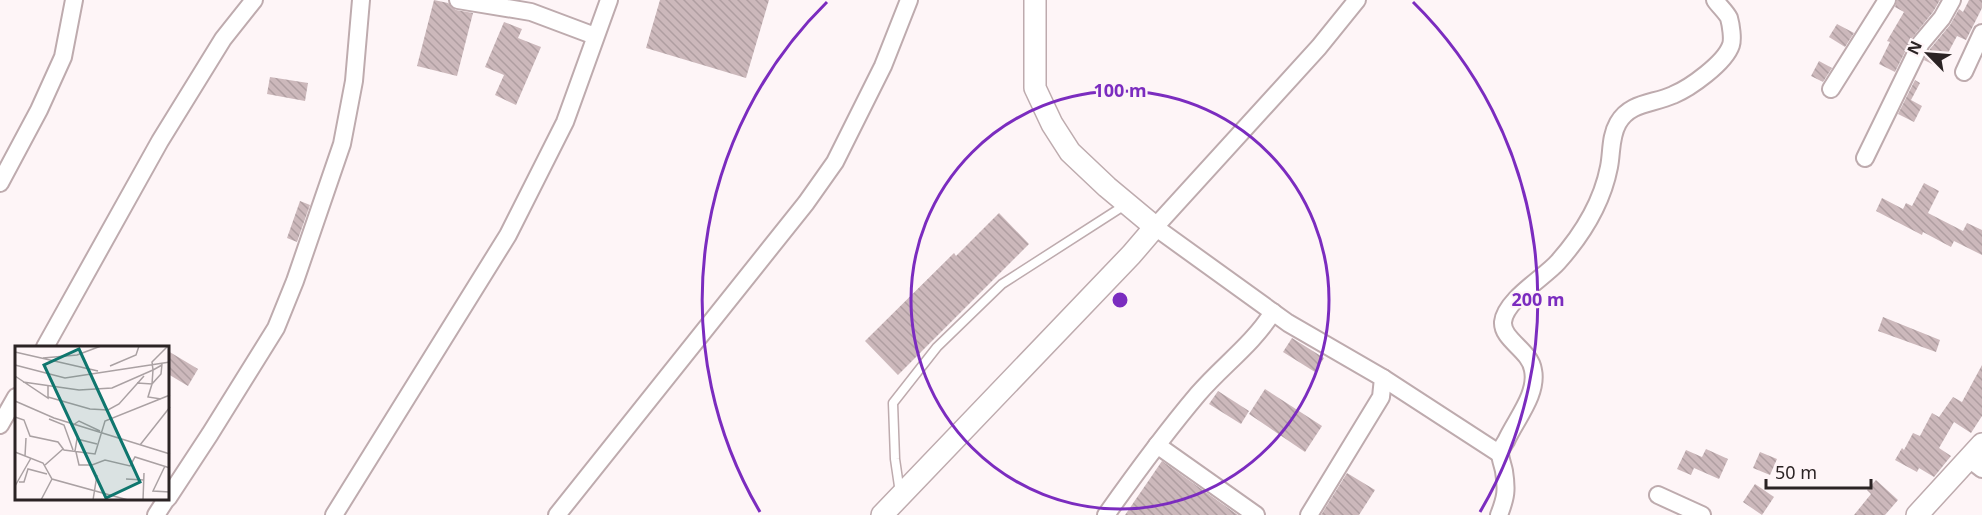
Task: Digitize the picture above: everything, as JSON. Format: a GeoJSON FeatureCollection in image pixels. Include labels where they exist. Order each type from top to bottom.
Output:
{"type":"FeatureCollection","features":[{"type":"Feature","properties":{"kind":"street"},"geometry":{"type":"LineString","coordinates":[[0,183],[39,110],[63,57],[74,0]]}},
{"type":"Feature","properties":{"kind":"street"},"geometry":{"type":"LineString","coordinates":[[46,346],[160,141],[223,39],[254,0]]}},
{"type":"Feature","properties":{"kind":"street"},"geometry":{"type":"LineString","coordinates":[[170,495],[276,328],[295,281],[342,144],[354,81],[362,0]]}},
{"type":"Feature","properties":{"kind":"street"},"geometry":{"type":"LineString","coordinates":[[458,0],[531,12],[595,36]]}},
{"type":"Feature","properties":{"kind":"street"},"geometry":{"type":"LineString","coordinates":[[334,515],[508,235],[565,122],[609,0]]}},
{"type":"Feature","properties":{"kind":"street"},"geometry":{"type":"LineString","coordinates":[[557,515],[806,203],[835,162],[883,66],[909,0]]}},
{"type":"Feature","properties":{"kind":"street"},"geometry":{"type":"LineString","coordinates":[[1035,0],[1035,88],[1052,124],[1070,152],[1155,227],[1288,323],[1383,378],[1500,454]]}},
{"type":"Feature","properties":{"kind":"street"},"geometry":{"type":"LineString","coordinates":[[882,515],[1131,255],[1319,47],[1357,0]]}},
{"type":"Feature","properties":{"kind":"street"},"geometry":{"type":"LineString","coordinates":[[1500,515],[1507,497],[1500,454],[1531,393],[1535,379],[1531,359],[1508,336],[1503,321],[1507,311],[1520,296],[1557,263],[1590,216],[1600,199],[1609,165],[1610,143],[1617,124],[1626,112],[1673,95],[1701,78],[1722,59],[1732,44],[1728,18],[1715,0]]}},
{"type":"Feature","properties":{"kind":"street"},"geometry":{"type":"LineString","coordinates":[[1831,89],[1887,0]]}},
{"type":"Feature","properties":{"kind":"street"},"geometry":{"type":"LineString","coordinates":[[1865,158],[1921,43],[1942,18],[1952,0]]}},
{"type":"Feature","properties":{"kind":"street"},"geometry":{"type":"LineString","coordinates":[[1964,72],[1982,33]]}},
{"type":"Feature","properties":{"kind":"street"},"geometry":{"type":"LineString","coordinates":[[1106,515],[1157,445],[1200,392],[1260,332],[1273,312]]}},
{"type":"Feature","properties":{"kind":"street"},"geometry":{"type":"LineString","coordinates":[[1309,515],[1381,397],[1383,378]]}},
{"type":"Feature","properties":{"kind":"street"},"geometry":{"type":"LineString","coordinates":[[0,425],[15,399]]}},
{"type":"Feature","properties":{"kind":"street"},"geometry":{"type":"LineString","coordinates":[[1157,445],[1256,515]]}},
{"type":"Feature","properties":{"kind":"street"},"geometry":{"type":"LineString","coordinates":[[1917,515],[1978,457]]}},
{"type":"Feature","properties":{"kind":"street"},"geometry":{"type":"LineString","coordinates":[[1658,495],[1702,515]]}},
{"type":"Feature","properties":{"kind":"street"},"geometry":{"type":"LineString","coordinates":[[156,515],[167,500]]}},
{"type":"Feature","properties":{"kind":"lane"},"geometry":{"type":"LineString","coordinates":[[900,496],[895,459],[893,403],[937,347],[1002,284],[1126,203]]}},
{"type":"Feature","properties":{"kind":"building"},"geometry":{"type":"Polygon","coordinates":[[[434,0],[448,3],[456,10],[473,13],[457,76],[417,66],[434,0]]]}},
{"type":"Feature","properties":{"kind":"building"},"geometry":{"type":"Polygon","coordinates":[[[660,0],[769,0],[746,78],[646,48],[660,0]]]}},
{"type":"Feature","properties":{"kind":"building"},"geometry":{"type":"Polygon","coordinates":[[[1897,0],[1940,0],[1912,38],[1895,72],[1879,64],[1890,42],[1887,41],[1904,12],[1895,7],[1897,0]]]}},
{"type":"Feature","properties":{"kind":"building"},"geometry":{"type":"Polygon","coordinates":[[[1969,0],[1982,0],[1982,8],[1966,40],[1957,36],[1940,68],[1924,60],[1959,9],[1963,12],[1969,0]]]}},
{"type":"Feature","properties":{"kind":"building"},"geometry":{"type":"Polygon","coordinates":[[[504,22],[522,29],[518,38],[541,47],[516,105],[495,95],[504,75],[485,67],[504,22]]]}},
{"type":"Feature","properties":{"kind":"building"},"geometry":{"type":"Polygon","coordinates":[[[1837,24],[1854,33],[1845,47],[1829,37],[1837,24]]]}},
{"type":"Feature","properties":{"kind":"building"},"geometry":{"type":"Polygon","coordinates":[[[1819,61],[1832,68],[1823,82],[1811,76],[1819,61]]]}},
{"type":"Feature","properties":{"kind":"building"},"geometry":{"type":"Polygon","coordinates":[[[270,77],[308,83],[305,101],[267,94],[270,77]]]}},
{"type":"Feature","properties":{"kind":"building"},"geometry":{"type":"Polygon","coordinates":[[[1915,80],[1920,83],[1911,100],[1922,106],[1914,122],[1898,114],[1915,80]]]}},
{"type":"Feature","properties":{"kind":"building"},"geometry":{"type":"Polygon","coordinates":[[[1924,183],[1939,191],[1928,213],[1963,231],[1967,223],[1982,230],[1982,255],[1954,241],[1951,247],[1923,232],[1922,235],[1876,211],[1882,198],[1903,209],[1906,203],[1912,206],[1924,183]]]}},
{"type":"Feature","properties":{"kind":"building"},"geometry":{"type":"Polygon","coordinates":[[[300,201],[310,205],[297,242],[287,238],[300,201]]]}},
{"type":"Feature","properties":{"kind":"building"},"geometry":{"type":"Polygon","coordinates":[[[999,213],[1029,244],[898,375],[865,341],[954,253],[956,256],[999,213]]]}},
{"type":"Feature","properties":{"kind":"building"},"geometry":{"type":"Polygon","coordinates":[[[1883,317],[1940,340],[1936,352],[1878,331],[1883,317]]]}},
{"type":"Feature","properties":{"kind":"building"},"geometry":{"type":"Polygon","coordinates":[[[1292,338],[1324,358],[1315,372],[1283,352],[1292,338]]]}},
{"type":"Feature","properties":{"kind":"building"},"geometry":{"type":"Polygon","coordinates":[[[170,352],[198,369],[188,386],[170,375],[170,352]]]}},
{"type":"Feature","properties":{"kind":"building"},"geometry":{"type":"Polygon","coordinates":[[[1982,365],[1982,416],[1971,433],[1954,422],[1939,448],[1951,456],[1934,477],[1919,468],[1917,472],[1895,460],[1902,448],[1904,450],[1913,433],[1920,436],[1932,413],[1939,417],[1953,397],[1962,402],[1982,365]]]}},
{"type":"Feature","properties":{"kind":"building"},"geometry":{"type":"Polygon","coordinates":[[[1265,389],[1322,426],[1305,452],[1249,414],[1265,389]]]}},
{"type":"Feature","properties":{"kind":"building"},"geometry":{"type":"Polygon","coordinates":[[[1218,391],[1249,411],[1241,424],[1209,404],[1218,391]]]}},
{"type":"Feature","properties":{"kind":"building"},"geometry":{"type":"Polygon","coordinates":[[[1706,449],[1728,459],[1719,479],[1694,468],[1691,475],[1677,469],[1686,450],[1702,457],[1706,449]]]}},
{"type":"Feature","properties":{"kind":"building"},"geometry":{"type":"Polygon","coordinates":[[[1760,452],[1777,459],[1770,475],[1753,468],[1760,452]]]}},
{"type":"Feature","properties":{"kind":"building"},"geometry":{"type":"Polygon","coordinates":[[[1162,461],[1238,515],[1125,515],[1162,461]]]}},
{"type":"Feature","properties":{"kind":"building"},"geometry":{"type":"Polygon","coordinates":[[[1347,473],[1375,490],[1359,515],[1321,515],[1347,473]]]}},
{"type":"Feature","properties":{"kind":"building"},"geometry":{"type":"Polygon","coordinates":[[[1876,480],[1898,500],[1885,515],[1854,515],[1871,494],[1867,490],[1876,480]]]}},
{"type":"Feature","properties":{"kind":"building"},"geometry":{"type":"Polygon","coordinates":[[[1755,484],[1774,497],[1762,515],[1743,502],[1755,484]]]}}]}
